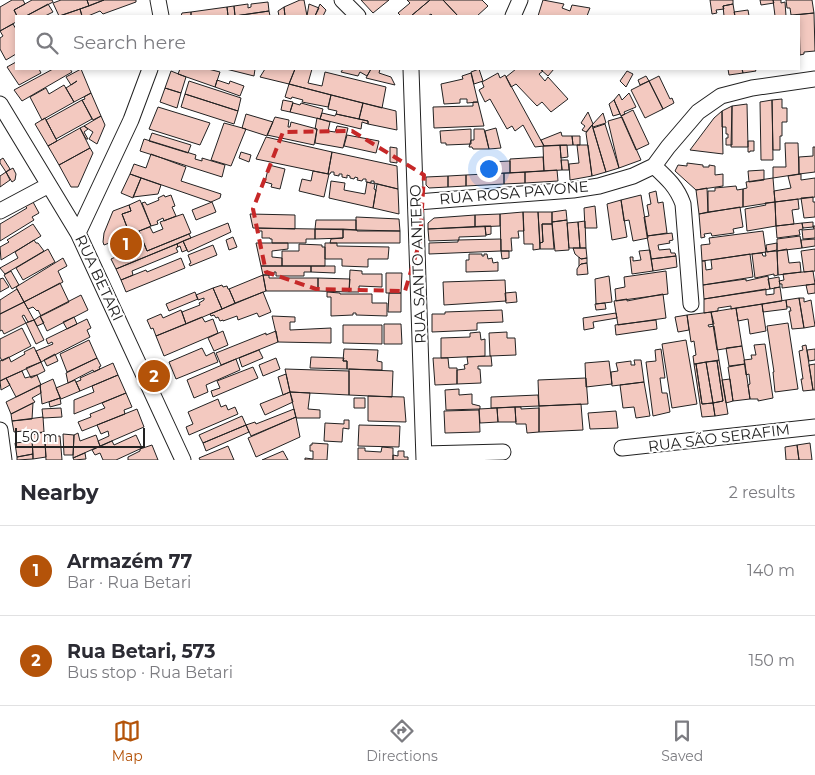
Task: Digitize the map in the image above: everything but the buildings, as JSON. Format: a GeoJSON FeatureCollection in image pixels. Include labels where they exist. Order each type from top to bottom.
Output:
{"type":"FeatureCollection","features":[{"type":"Feature","properties":{"kind":"street"},"geometry":{"type":"LineString","coordinates":[[158,0],[161,15]]}},
{"type":"Feature","properties":{"kind":"street"},"geometry":{"type":"LineString","coordinates":[[342,0],[357,15]]}},
{"type":"Feature","properties":{"kind":"street"},"geometry":{"type":"LineString","coordinates":[[513,15],[520,0]]}},
{"type":"Feature","properties":{"kind":"street"},"geometry":{"type":"LineString","coordinates":[[78,233],[131,120],[150,70]]}},
{"type":"Feature","properties":{"kind":"street","name":"RUA SANTO ANTERO"},"geometry":{"type":"LineString","coordinates":[[411,70],[424,457]]}},
{"type":"Feature","properties":{"kind":"street","name":"RUA ROSA PAVONE"},"geometry":{"type":"LineString","coordinates":[[416,202],[572,190],[599,186],[633,176],[654,166],[698,112],[722,96],[752,88],[815,79]]}},
{"type":"Feature","properties":{"kind":"street","name":"RUA BETARI"},"geometry":{"type":"LineString","coordinates":[[0,104],[78,233],[183,460]]}},
{"type":"Feature","properties":{"kind":"street"},"geometry":{"type":"LineString","coordinates":[[654,166],[670,180],[679,192],[683,204],[691,304]]}},
{"type":"Feature","properties":{"kind":"street"},"geometry":{"type":"LineString","coordinates":[[0,211],[49,184]]}},
{"type":"Feature","properties":{"kind":"street","name":"RUA SÃO SERAFIM"},"geometry":{"type":"LineString","coordinates":[[622,448],[815,427]]}},
{"type":"Feature","properties":{"kind":"street"},"geometry":{"type":"LineString","coordinates":[[0,430],[4,460]]}},
{"type":"Feature","properties":{"kind":"street"},"geometry":{"type":"LineString","coordinates":[[424,457],[503,452]]}},
{"type":"Feature","properties":{"kind":"highlighted area"},"geometry":{"type":"Polygon","coordinates":[[[352,131],[424,175],[420,241],[405,291],[316,289],[266,272],[253,209],[283,132],[352,131]]]}},
{"type":"Feature","properties":{"kind":"place","name":"Armazém 77"},"geometry":{"type":"Point","coordinates":[126,244]}},
{"type":"Feature","properties":{"kind":"place","name":"Rua Betari, 573"},"geometry":{"type":"Point","coordinates":[154,376]}}]}
